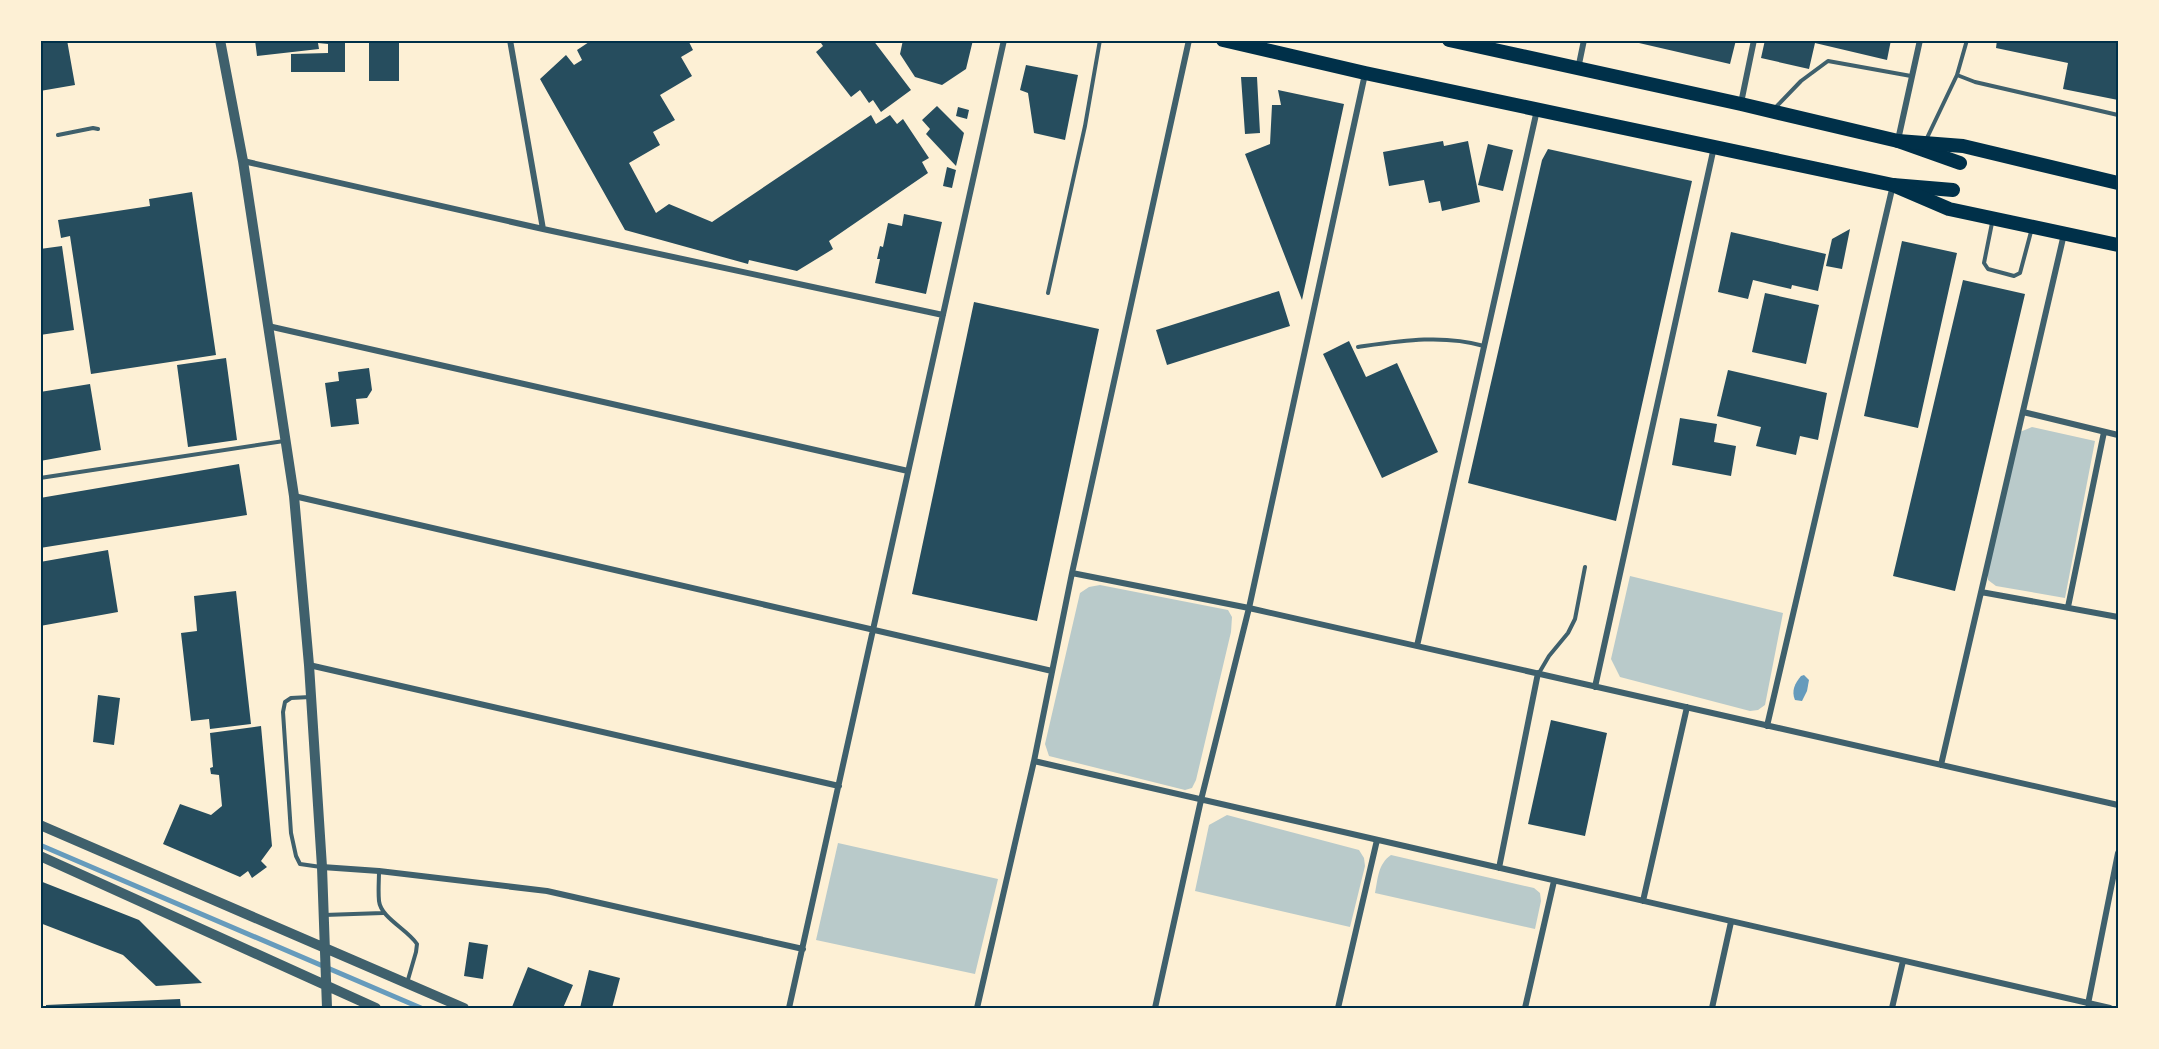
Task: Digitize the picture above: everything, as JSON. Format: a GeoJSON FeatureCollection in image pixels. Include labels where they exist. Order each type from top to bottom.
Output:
{"type":"FeatureCollection","features":[{"type":"Feature","properties":{"kind":"main road"},"geometry":{"type":"LineString","coordinates":[[1223,40],[1365,74],[1893,185],[1953,190]]}},
{"type":"Feature","properties":{"kind":"main road"},"geometry":{"type":"LineString","coordinates":[[1264,40],[1289,56]]}},
{"type":"Feature","properties":{"kind":"main road"},"geometry":{"type":"LineString","coordinates":[[1449,40],[1898,141],[1960,163]]}},
{"type":"Feature","properties":{"kind":"main road"},"geometry":{"type":"LineString","coordinates":[[1898,141],[1963,146],[2118,183]]}},
{"type":"Feature","properties":{"kind":"main road"},"geometry":{"type":"LineString","coordinates":[[1893,185],[1948,209],[2118,245]]}},
{"type":"Feature","properties":{"kind":"street"},"geometry":{"type":"LineString","coordinates":[[220,40],[243,161],[294,496],[311,696],[322,867],[327,1008]]}},
{"type":"Feature","properties":{"kind":"street"},"geometry":{"type":"LineString","coordinates":[[510,40],[543,229]]}},
{"type":"Feature","properties":{"kind":"street"},"geometry":{"type":"LineString","coordinates":[[789,1008],[1004,40]]}},
{"type":"Feature","properties":{"kind":"street"},"geometry":{"type":"LineString","coordinates":[[977,1008],[1034,761],[1072,573],[1189,40]]}},
{"type":"Feature","properties":{"kind":"street"},"geometry":{"type":"LineString","coordinates":[[1578,70],[1584,40]]}},
{"type":"Feature","properties":{"kind":"street"},"geometry":{"type":"LineString","coordinates":[[1740,104],[1754,40]]}},
{"type":"Feature","properties":{"kind":"street"},"geometry":{"type":"LineString","coordinates":[[1898,141],[1920,40]]}},
{"type":"Feature","properties":{"kind":"street"},"geometry":{"type":"LineString","coordinates":[[1155,1008],[1201,800],[1249,608],[1365,74]]}},
{"type":"Feature","properties":{"kind":"street"},"geometry":{"type":"LineString","coordinates":[[1417,646],[1537,109]]}},
{"type":"Feature","properties":{"kind":"street"},"geometry":{"type":"LineString","coordinates":[[1596,687],[1714,147]]}},
{"type":"Feature","properties":{"kind":"street"},"geometry":{"type":"LineString","coordinates":[[243,161],[543,229],[943,315]]}},
{"type":"Feature","properties":{"kind":"street"},"geometry":{"type":"LineString","coordinates":[[1767,726],[1893,185]]}},
{"type":"Feature","properties":{"kind":"street"},"geometry":{"type":"LineString","coordinates":[[1941,765],[2064,233]]}},
{"type":"Feature","properties":{"kind":"street"},"geometry":{"type":"LineString","coordinates":[[267,326],[908,471]]}},
{"type":"Feature","properties":{"kind":"street"},"geometry":{"type":"LineString","coordinates":[[2023,412],[2118,435]]}},
{"type":"Feature","properties":{"kind":"street"},"geometry":{"type":"LineString","coordinates":[[2068,607],[2104,432]]}},
{"type":"Feature","properties":{"kind":"street"},"geometry":{"type":"LineString","coordinates":[[294,496],[1052,671]]}},
{"type":"Feature","properties":{"kind":"street"},"geometry":{"type":"LineString","coordinates":[[1072,573],[1249,608],[2118,806]]}},
{"type":"Feature","properties":{"kind":"street"},"geometry":{"type":"LineString","coordinates":[[1981,592],[2118,616]]}},
{"type":"Feature","properties":{"kind":"street"},"geometry":{"type":"LineString","coordinates":[[309,665],[839,786]]}},
{"type":"Feature","properties":{"kind":"street"},"geometry":{"type":"LineString","coordinates":[[1499,868],[1539,673]]}},
{"type":"Feature","properties":{"kind":"street"},"geometry":{"type":"LineString","coordinates":[[1643,902],[1687,707]]}},
{"type":"Feature","properties":{"kind":"street"},"geometry":{"type":"LineString","coordinates":[[1034,761],[2110,1008]]}},
{"type":"Feature","properties":{"kind":"street"},"geometry":{"type":"LineString","coordinates":[[40,825],[325,950],[464,1008]]}},
{"type":"Feature","properties":{"kind":"street"},"geometry":{"type":"LineString","coordinates":[[1338,1008],[1377,840]]}},
{"type":"Feature","properties":{"kind":"street"},"geometry":{"type":"LineString","coordinates":[[2088,1004],[2118,853]]}},
{"type":"Feature","properties":{"kind":"street"},"geometry":{"type":"LineString","coordinates":[[40,856],[326,983],[376,1008]]}},
{"type":"Feature","properties":{"kind":"street"},"geometry":{"type":"LineString","coordinates":[[322,867],[547,891],[803,949]]}},
{"type":"Feature","properties":{"kind":"street"},"geometry":{"type":"LineString","coordinates":[[1525,1008],[1554,881]]}},
{"type":"Feature","properties":{"kind":"street"},"geometry":{"type":"LineString","coordinates":[[1712,1008],[1731,922]]}},
{"type":"Feature","properties":{"kind":"street"},"geometry":{"type":"LineString","coordinates":[[1892,1008],[1903,961]]}},
{"type":"Feature","properties":{"kind":"lane"},"geometry":{"type":"LineString","coordinates":[[1048,293],[1085,126],[1100,40]]}},
{"type":"Feature","properties":{"kind":"lane"},"geometry":{"type":"LineString","coordinates":[[1924,143],[1957,75],[1967,40]]}},
{"type":"Feature","properties":{"kind":"lane"},"geometry":{"type":"LineString","coordinates":[[1772,111],[1801,81],[1828,61],[1912,76]]}},
{"type":"Feature","properties":{"kind":"lane"},"geometry":{"type":"LineString","coordinates":[[1957,75],[1974,82],[2118,114]]}},
{"type":"Feature","properties":{"kind":"lane"},"geometry":{"type":"LineString","coordinates":[[58,135],[98,129]]}},
{"type":"Feature","properties":{"kind":"lane"},"geometry":{"type":"LineString","coordinates":[[1993,219],[1984,263],[1988,269],[2014,276],[2020,273],[2032,227]]}},
{"type":"Feature","properties":{"kind":"lane"},"geometry":{"type":"LineString","coordinates":[[1358,347],[1412,340],[1442,339],[1484,346]]}},
{"type":"Feature","properties":{"kind":"lane"},"geometry":{"type":"LineString","coordinates":[[40,478],[285,441]]}},
{"type":"Feature","properties":{"kind":"lane"},"geometry":{"type":"LineString","coordinates":[[1539,673],[1549,656],[1568,633],[1575,619],[1585,567]]}},
{"type":"Feature","properties":{"kind":"lane"},"geometry":{"type":"LineString","coordinates":[[311,696],[291,698],[285,702],[283,712],[285,749],[291,832],[296,856],[300,864],[322,867]]}},
{"type":"Feature","properties":{"kind":"lane"},"geometry":{"type":"LineString","coordinates":[[379,872],[379,902],[383,913],[406,931],[417,944],[407,984]]}},
{"type":"Feature","properties":{"kind":"lane"},"geometry":{"type":"LineString","coordinates":[[324,915],[383,913]]}},
{"type":"Feature","properties":{"kind":"shaded area"},"geometry":{"type":"Polygon","coordinates":[[[2032,427],[2095,441],[2065,598],[1996,586],[1988,580],[1988,571],[2020,432],[2032,427]]]}},
{"type":"Feature","properties":{"kind":"shaded area"},"geometry":{"type":"Polygon","coordinates":[[[1630,576],[1783,613],[1765,705],[1758,710],[1750,711],[1620,677],[1611,659],[1630,576]]]}},
{"type":"Feature","properties":{"kind":"shaded area"},"geometry":{"type":"Polygon","coordinates":[[[1100,585],[1228,610],[1232,617],[1231,632],[1196,780],[1192,788],[1185,790],[1049,756],[1045,744],[1080,593],[1089,587],[1100,585]]]}},
{"type":"Feature","properties":{"kind":"shaded area"},"geometry":{"type":"Polygon","coordinates":[[[1227,815],[1359,850],[1364,858],[1365,866],[1350,927],[1195,891],[1209,825],[1227,815]]]}},
{"type":"Feature","properties":{"kind":"shaded area"},"geometry":{"type":"Polygon","coordinates":[[[838,843],[998,879],[975,974],[816,940],[838,843]]]}},
{"type":"Feature","properties":{"kind":"shaded area"},"geometry":{"type":"Polygon","coordinates":[[[1391,855],[1534,888],[1540,893],[1541,901],[1535,929],[1375,893],[1381,867],[1391,855]]]}},
{"type":"Feature","properties":{"kind":"water"},"geometry":{"type":"Polygon","coordinates":[[[1804,675],[1809,680],[1807,691],[1802,701],[1795,700],[1794,687],[1804,675]]]}},
{"type":"Feature","properties":{"kind":"building"},"geometry":{"type":"Polygon","coordinates":[[[40,40],[67,40],[75,85],[40,91],[40,40]]]}},
{"type":"Feature","properties":{"kind":"building"},"geometry":{"type":"Polygon","coordinates":[[[255,40],[345,40],[345,72],[291,72],[291,54],[328,53],[328,44],[318,43],[319,49],[257,56],[255,40]]]}},
{"type":"Feature","properties":{"kind":"building"},"geometry":{"type":"Polygon","coordinates":[[[369,40],[399,40],[399,81],[369,81],[369,40]]]}},
{"type":"Feature","properties":{"kind":"building"},"geometry":{"type":"Polygon","coordinates":[[[592,40],[688,40],[693,50],[681,57],[692,76],[660,95],[675,120],[653,132],[660,145],[629,163],[656,213],[669,204],[712,222],[871,115],[876,124],[890,115],[897,124],[903,119],[929,158],[922,162],[928,173],[829,241],[833,249],[797,271],[749,260],[748,264],[625,230],[540,79],[566,55],[574,65],[582,60],[577,50],[592,40]]]}},
{"type":"Feature","properties":{"kind":"building"},"geometry":{"type":"Polygon","coordinates":[[[819,40],[873,40],[911,90],[881,112],[873,100],[869,103],[860,90],[851,97],[816,52],[823,46],[819,40]]]}},
{"type":"Feature","properties":{"kind":"building"},"geometry":{"type":"Polygon","coordinates":[[[903,40],[973,40],[966,69],[942,85],[915,77],[900,54],[903,40]]]}},
{"type":"Feature","properties":{"kind":"building"},"geometry":{"type":"Polygon","coordinates":[[[1626,40],[1736,40],[1730,64],[1626,40]]]}},
{"type":"Feature","properties":{"kind":"building"},"geometry":{"type":"Polygon","coordinates":[[[1765,40],[1891,40],[1887,60],[1815,43],[1809,69],[1761,58],[1765,40]]]}},
{"type":"Feature","properties":{"kind":"building"},"geometry":{"type":"Polygon","coordinates":[[[1997,40],[2118,40],[2118,100],[2063,89],[2068,63],[1996,48],[1997,40]]]}},
{"type":"Feature","properties":{"kind":"building"},"geometry":{"type":"Polygon","coordinates":[[[1026,65],[1078,75],[1065,140],[1034,133],[1028,93],[1020,90],[1026,65]]]}},
{"type":"Feature","properties":{"kind":"building"},"geometry":{"type":"Polygon","coordinates":[[[1241,77],[1257,77],[1260,133],[1245,134],[1241,77]]]}},
{"type":"Feature","properties":{"kind":"building"},"geometry":{"type":"Polygon","coordinates":[[[1278,90],[1344,104],[1302,300],[1245,154],[1270,144],[1272,105],[1281,105],[1278,90]]]}},
{"type":"Feature","properties":{"kind":"building"},"geometry":{"type":"Polygon","coordinates":[[[937,106],[964,133],[956,166],[926,134],[930,129],[922,120],[937,106]]]}},
{"type":"Feature","properties":{"kind":"building"},"geometry":{"type":"Polygon","coordinates":[[[958,107],[969,110],[967,119],[956,116],[958,107]]]}},
{"type":"Feature","properties":{"kind":"building"},"geometry":{"type":"Polygon","coordinates":[[[1443,141],[1444,146],[1468,141],[1480,202],[1442,211],[1440,201],[1429,203],[1424,180],[1389,186],[1383,152],[1443,141]]]}},
{"type":"Feature","properties":{"kind":"building"},"geometry":{"type":"Polygon","coordinates":[[[1488,144],[1513,150],[1503,191],[1478,185],[1488,144]]]}},
{"type":"Feature","properties":{"kind":"building"},"geometry":{"type":"Polygon","coordinates":[[[1548,149],[1692,181],[1616,521],[1468,483],[1542,160],[1548,149]]]}},
{"type":"Feature","properties":{"kind":"building"},"geometry":{"type":"Polygon","coordinates":[[[947,167],[956,170],[952,188],[943,186],[947,167]]]}},
{"type":"Feature","properties":{"kind":"building"},"geometry":{"type":"Polygon","coordinates":[[[192,192],[216,355],[91,374],[70,236],[61,238],[58,220],[150,206],[149,199],[192,192]]]}},
{"type":"Feature","properties":{"kind":"building"},"geometry":{"type":"Polygon","coordinates":[[[904,214],[942,222],[926,294],[875,283],[880,259],[877,259],[880,246],[883,247],[888,223],[902,226],[904,214]]]}},
{"type":"Feature","properties":{"kind":"building"},"geometry":{"type":"Polygon","coordinates":[[[1850,229],[1842,269],[1826,266],[1832,239],[1850,229]]]}},
{"type":"Feature","properties":{"kind":"building"},"geometry":{"type":"Polygon","coordinates":[[[1731,232],[1826,254],[1818,291],[1792,285],[1791,289],[1753,280],[1748,299],[1718,292],[1731,232]]]}},
{"type":"Feature","properties":{"kind":"building"},"geometry":{"type":"Polygon","coordinates":[[[1902,241],[1957,253],[1918,428],[1864,416],[1902,241]]]}},
{"type":"Feature","properties":{"kind":"building"},"geometry":{"type":"Polygon","coordinates":[[[62,246],[74,330],[40,335],[40,249],[62,246]]]}},
{"type":"Feature","properties":{"kind":"building"},"geometry":{"type":"Polygon","coordinates":[[[1963,280],[2025,294],[1955,591],[1893,576],[1963,280]]]}},
{"type":"Feature","properties":{"kind":"building"},"geometry":{"type":"Polygon","coordinates":[[[1279,291],[1290,326],[1167,365],[1156,330],[1279,291]]]}},
{"type":"Feature","properties":{"kind":"building"},"geometry":{"type":"Polygon","coordinates":[[[1765,293],[1819,305],[1806,364],[1752,352],[1765,293]]]}},
{"type":"Feature","properties":{"kind":"building"},"geometry":{"type":"Polygon","coordinates":[[[974,302],[1099,329],[1037,621],[912,594],[974,302]]]}},
{"type":"Feature","properties":{"kind":"building"},"geometry":{"type":"Polygon","coordinates":[[[1349,341],[1366,377],[1397,363],[1438,452],[1382,478],[1323,354],[1349,341]]]}},
{"type":"Feature","properties":{"kind":"building"},"geometry":{"type":"Polygon","coordinates":[[[226,358],[237,440],[188,447],[177,365],[226,358]]]}},
{"type":"Feature","properties":{"kind":"building"},"geometry":{"type":"Polygon","coordinates":[[[369,368],[372,390],[367,398],[356,399],[359,424],[331,427],[325,383],[339,381],[338,372],[369,368]]]}},
{"type":"Feature","properties":{"kind":"building"},"geometry":{"type":"Polygon","coordinates":[[[1728,370],[1827,393],[1818,440],[1800,436],[1796,455],[1756,446],[1761,427],[1717,416],[1728,370]]]}},
{"type":"Feature","properties":{"kind":"building"},"geometry":{"type":"Polygon","coordinates":[[[90,384],[101,450],[40,461],[40,392],[90,384]]]}},
{"type":"Feature","properties":{"kind":"building"},"geometry":{"type":"Polygon","coordinates":[[[1680,418],[1717,424],[1714,442],[1736,446],[1731,476],[1672,465],[1680,418]]]}},
{"type":"Feature","properties":{"kind":"building"},"geometry":{"type":"Polygon","coordinates":[[[239,464],[247,515],[40,548],[40,498],[239,464]]]}},
{"type":"Feature","properties":{"kind":"building"},"geometry":{"type":"Polygon","coordinates":[[[108,550],[118,612],[40,626],[40,562],[108,550]]]}},
{"type":"Feature","properties":{"kind":"building"},"geometry":{"type":"Polygon","coordinates":[[[236,591],[251,724],[210,729],[209,719],[191,721],[181,633],[197,631],[194,596],[236,591]]]}},
{"type":"Feature","properties":{"kind":"building"},"geometry":{"type":"Polygon","coordinates":[[[98,695],[120,698],[114,745],[93,742],[98,695]]]}},
{"type":"Feature","properties":{"kind":"building"},"geometry":{"type":"Polygon","coordinates":[[[1551,720],[1607,733],[1585,836],[1528,824],[1551,720]]]}},
{"type":"Feature","properties":{"kind":"building"},"geometry":{"type":"Polygon","coordinates":[[[261,726],[272,846],[261,861],[267,867],[252,878],[248,871],[240,877],[163,844],[180,804],[211,815],[222,806],[219,775],[211,774],[210,768],[213,767],[210,733],[261,726]]]}},
{"type":"Feature","properties":{"kind":"building"},"geometry":{"type":"Polygon","coordinates":[[[40,881],[139,920],[202,983],[156,986],[123,955],[40,923],[40,881]]]}},
{"type":"Feature","properties":{"kind":"building"},"geometry":{"type":"Polygon","coordinates":[[[469,942],[488,945],[483,979],[464,976],[469,942]]]}},
{"type":"Feature","properties":{"kind":"building"},"geometry":{"type":"Polygon","coordinates":[[[528,967],[573,985],[563,1008],[512,1007],[528,967]]]}},
{"type":"Feature","properties":{"kind":"building"},"geometry":{"type":"Polygon","coordinates":[[[589,970],[620,978],[612,1008],[580,1008],[589,970]]]}},
{"type":"Feature","properties":{"kind":"building"},"geometry":{"type":"Polygon","coordinates":[[[180,999],[181,1008],[46,1008],[46,1005],[180,999]]]}},
{"type":"Feature","properties":{"kind":"waterway"},"geometry":{"type":"LineString","coordinates":[[40,845],[421,1008]]}}]}
